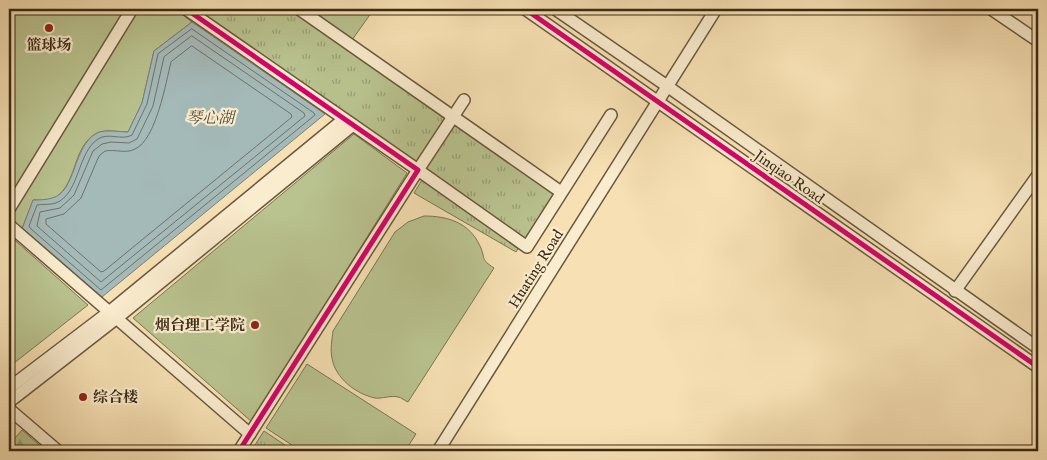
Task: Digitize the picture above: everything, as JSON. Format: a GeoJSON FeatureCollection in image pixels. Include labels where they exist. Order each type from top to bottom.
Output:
{"type":"FeatureCollection","features":[{"type":"Feature","properties":{"kind":"street"},"geometry":{"type":"LineString","coordinates":[[9,209],[132,9]]}},
{"type":"Feature","properties":{"kind":"street"},"geometry":{"type":"LineString","coordinates":[[186,9],[527,247],[610,115]]}},
{"type":"Feature","properties":{"kind":"street"},"geometry":{"type":"LineString","coordinates":[[299,9],[561,192]]}},
{"type":"Feature","properties":{"kind":"street","name":"Jinqiao Road"},"geometry":{"type":"LineString","coordinates":[[525,9],[1038,367]]}},
{"type":"Feature","properties":{"kind":"street","name":"Jinqiao Road"},"geometry":{"type":"LineString","coordinates":[[555,9],[1038,348]]}},
{"type":"Feature","properties":{"kind":"street"},"geometry":{"type":"LineString","coordinates":[[667,86],[716,9]]}},
{"type":"Feature","properties":{"kind":"street"},"geometry":{"type":"LineString","coordinates":[[991,9],[1038,41]]}},
{"type":"Feature","properties":{"kind":"street","name":"Huating Road"},"geometry":{"type":"LineString","coordinates":[[438,451],[667,86]]}},
{"type":"Feature","properties":{"kind":"street"},"geometry":{"type":"LineString","coordinates":[[239,451],[464,100]]}},
{"type":"Feature","properties":{"kind":"street"},"geometry":{"type":"LineString","coordinates":[[9,402],[348,122]]}},
{"type":"Feature","properties":{"kind":"street"},"geometry":{"type":"LineString","coordinates":[[955,291],[1038,175]]}},
{"type":"Feature","properties":{"kind":"street"},"geometry":{"type":"LineString","coordinates":[[9,225],[250,434]]}},
{"type":"Feature","properties":{"kind":"street"},"geometry":{"type":"LineString","coordinates":[[9,388],[113,315]]}},
{"type":"Feature","properties":{"kind":"street"},"geometry":{"type":"LineString","coordinates":[[9,409],[58,451]]}},
{"type":"Feature","properties":{"kind":"green space"},"geometry":{"type":"Polygon","coordinates":[[[9,9],[126,9],[9,201],[9,9]]]}},
{"type":"Feature","properties":{"kind":"green space"},"geometry":{"type":"Polygon","coordinates":[[[137,9],[175,9],[192,22],[154,51],[142,103],[128,132],[104,131],[97,133],[89,139],[83,146],[72,174],[63,190],[54,198],[33,200],[22,229],[9,216],[137,9]]]}},
{"type":"Feature","properties":{"kind":"green space"},"geometry":{"type":"Polygon","coordinates":[[[210,9],[295,9],[448,116],[417,163],[205,17],[210,9]]]}},
{"type":"Feature","properties":{"kind":"green space"},"geometry":{"type":"Polygon","coordinates":[[[306,9],[374,9],[352,40],[306,9]]]}},
{"type":"Feature","properties":{"kind":"green space"},"geometry":{"type":"Polygon","coordinates":[[[454,120],[555,192],[525,239],[422,168],[454,120]]]}},
{"type":"Feature","properties":{"kind":"green space"},"geometry":{"type":"Polygon","coordinates":[[[354,134],[407,173],[252,422],[133,318],[354,134]]]}},
{"type":"Feature","properties":{"kind":"green space"},"geometry":{"type":"Polygon","coordinates":[[[422,180],[519,247],[516,252],[414,193],[422,180]]]}},
{"type":"Feature","properties":{"kind":"green space"},"geometry":{"type":"Polygon","coordinates":[[[424,216],[449,219],[464,226],[470,231],[480,246],[485,261],[494,268],[408,402],[395,397],[375,398],[368,396],[354,389],[337,372],[331,355],[333,331],[395,232],[408,222],[424,216]]]}},
{"type":"Feature","properties":{"kind":"green space"},"geometry":{"type":"Polygon","coordinates":[[[9,235],[88,305],[9,367],[9,235]]]}},
{"type":"Feature","properties":{"kind":"green space"},"geometry":{"type":"Polygon","coordinates":[[[307,364],[416,434],[405,451],[301,451],[266,428],[307,364]]]}},
{"type":"Feature","properties":{"kind":"green space"},"geometry":{"type":"Polygon","coordinates":[[[22,430],[46,451],[9,451],[9,445],[22,430]]]}},
{"type":"Feature","properties":{"kind":"green space"},"geometry":{"type":"Polygon","coordinates":[[[264,431],[294,451],[251,451],[264,431]]]}},
{"type":"Feature","properties":{"kind":"water","name":"琴心湖"},"geometry":{"type":"Polygon","coordinates":[[[192,22],[325,114],[102,297],[22,229],[33,200],[52,198],[60,194],[66,187],[83,148],[89,139],[101,132],[128,132],[142,103],[154,51],[192,22]]]}},
{"type":"Feature","properties":{"kind":"cycle path"},"geometry":{"type":"LineString","coordinates":[[186,9],[418,170],[239,451]]}},
{"type":"Feature","properties":{"kind":"cycle path"},"geometry":{"type":"LineString","coordinates":[[525,9],[1038,367]]}},
{"type":"Feature","properties":{"kind":"place","name":"篮球场"},"geometry":{"type":"Point","coordinates":[49,28]}},
{"type":"Feature","properties":{"kind":"place","name":"烟台理工学院"},"geometry":{"type":"Point","coordinates":[255,325]}},
{"type":"Feature","properties":{"kind":"place","name":"综合楼"},"geometry":{"type":"Point","coordinates":[83,397]}}]}
